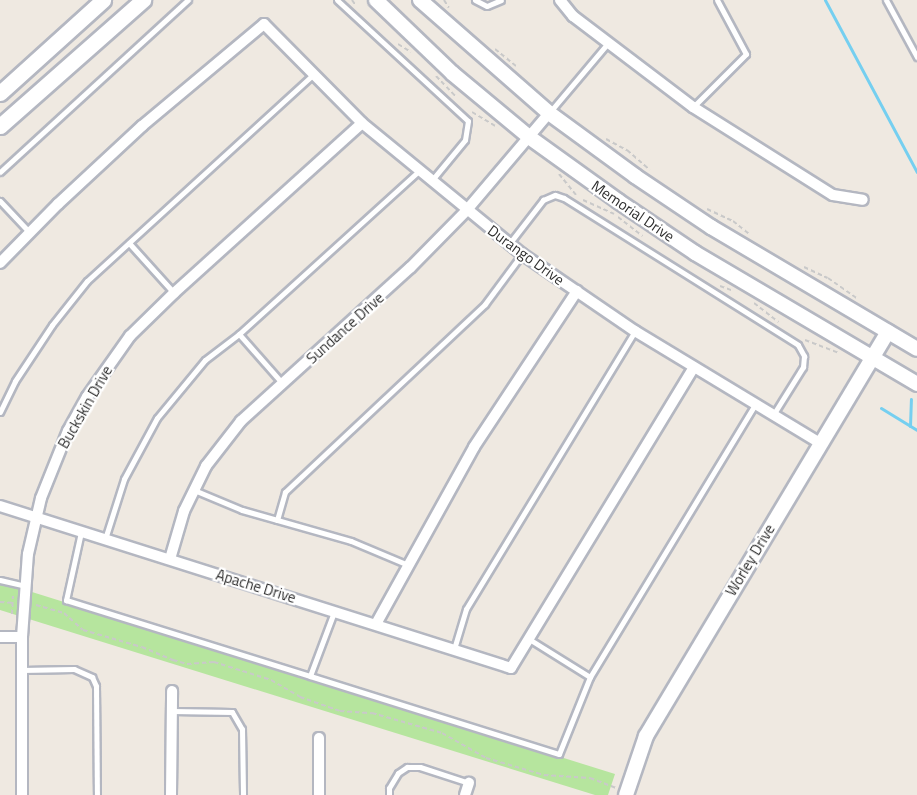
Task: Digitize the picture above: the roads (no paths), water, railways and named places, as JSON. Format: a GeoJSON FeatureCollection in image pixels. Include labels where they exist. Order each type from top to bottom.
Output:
{"type":"FeatureCollection","features":[{"type":"Feature","properties":{"kind":"main road"},"geometry":{"type":"LineString","coordinates":[[0,126],[143,0]]}},
{"type":"Feature","properties":{"kind":"main road"},"geometry":{"type":"LineString","coordinates":[[0,93],[95,3]]}},
{"type":"Feature","properties":{"kind":"street","name":"Memorial Drive"},"geometry":{"type":"LineString","coordinates":[[376,0],[452,73],[529,137],[695,253],[917,384]]}},
{"type":"Feature","properties":{"kind":"street","name":"Memorial Drive"},"geometry":{"type":"LineString","coordinates":[[420,0],[549,113],[635,176],[711,227],[917,349]]}},
{"type":"Feature","properties":{"kind":"street"},"geometry":{"type":"LineString","coordinates":[[560,0],[573,16],[693,106],[833,195],[863,200]]}},
{"type":"Feature","properties":{"kind":"street","name":"Durango Drive"},"geometry":{"type":"LineString","coordinates":[[30,233],[142,126],[264,24],[362,123],[466,211],[522,254],[635,331],[820,443]]}},
{"type":"Feature","properties":{"kind":"street","name":"Sundance Drive"},"geometry":{"type":"LineString","coordinates":[[170,560],[184,511],[206,466],[241,421],[410,268],[466,211],[549,113]]}},
{"type":"Feature","properties":{"kind":"street","name":"Buckskin Drive"},"geometry":{"type":"LineString","coordinates":[[22,795],[21,670],[28,554],[36,518],[52,467],[87,397],[130,336],[174,292],[362,123]]}},
{"type":"Feature","properties":{"kind":"street"},"geometry":{"type":"LineString","coordinates":[[0,263],[30,233]]}},
{"type":"Feature","properties":{"kind":"street"},"geometry":{"type":"LineString","coordinates":[[376,624],[474,447],[577,291]]}},
{"type":"Feature","properties":{"kind":"street","name":"Worley Drive"},"geometry":{"type":"LineString","coordinates":[[627,793],[646,736],[870,358],[888,332]]}},
{"type":"Feature","properties":{"kind":"street"},"geometry":{"type":"LineString","coordinates":[[529,639],[694,367]]}},
{"type":"Feature","properties":{"kind":"street","name":"Apache Drive"},"geometry":{"type":"LineString","coordinates":[[0,506],[511,668],[529,639]]}},
{"type":"Feature","properties":{"kind":"street"},"geometry":{"type":"LineString","coordinates":[[0,637],[22,638]]}},
{"type":"Feature","properties":{"kind":"street"},"geometry":{"type":"LineString","coordinates":[[171,795],[172,691]]}},
{"type":"Feature","properties":{"kind":"street"},"geometry":{"type":"LineString","coordinates":[[319,738],[319,795]]}},
{"type":"Feature","properties":{"kind":"street"},"geometry":{"type":"LineString","coordinates":[[465,795],[469,783]]}},
{"type":"Feature","properties":{"kind":"lane"},"geometry":{"type":"LineString","coordinates":[[0,172],[188,0]]}},
{"type":"Feature","properties":{"kind":"lane"},"geometry":{"type":"LineString","coordinates":[[337,0],[468,122],[465,140],[431,181]]}},
{"type":"Feature","properties":{"kind":"lane"},"geometry":{"type":"LineString","coordinates":[[475,0],[487,6],[501,0]]}},
{"type":"Feature","properties":{"kind":"lane"},"geometry":{"type":"LineString","coordinates":[[693,106],[746,54],[717,0]]}},
{"type":"Feature","properties":{"kind":"lane"},"geometry":{"type":"LineString","coordinates":[[886,0],[917,57]]}},
{"type":"Feature","properties":{"kind":"lane"},"geometry":{"type":"LineString","coordinates":[[549,113],[608,43]]}},
{"type":"Feature","properties":{"kind":"lane"},"geometry":{"type":"LineString","coordinates":[[0,412],[15,381],[52,325],[87,282],[314,74]]}},
{"type":"Feature","properties":{"kind":"lane"},"geometry":{"type":"LineString","coordinates":[[105,539],[124,479],[157,418],[205,360],[239,334],[419,171]]}},
{"type":"Feature","properties":{"kind":"lane"},"geometry":{"type":"LineString","coordinates":[[509,244],[543,200],[555,195],[564,198],[798,345],[804,356],[803,367],[772,415]]}},
{"type":"Feature","properties":{"kind":"lane"},"geometry":{"type":"LineString","coordinates":[[0,201],[30,233]]}},
{"type":"Feature","properties":{"kind":"lane"},"geometry":{"type":"LineString","coordinates":[[129,243],[174,292]]}},
{"type":"Feature","properties":{"kind":"lane"},"geometry":{"type":"LineString","coordinates":[[277,520],[285,492],[485,304],[522,254]]}},
{"type":"Feature","properties":{"kind":"lane"},"geometry":{"type":"LineString","coordinates":[[454,649],[466,609],[635,331]]}},
{"type":"Feature","properties":{"kind":"lane"},"geometry":{"type":"LineString","coordinates":[[239,334],[283,384]]}},
{"type":"Feature","properties":{"kind":"lane"},"geometry":{"type":"LineString","coordinates":[[81,532],[66,600],[559,754],[590,677],[755,405]]}},
{"type":"Feature","properties":{"kind":"lane"},"geometry":{"type":"LineString","coordinates":[[194,490],[242,510],[351,541],[408,565]]}},
{"type":"Feature","properties":{"kind":"lane"},"geometry":{"type":"LineString","coordinates":[[0,580],[25,586]]}},
{"type":"Feature","properties":{"kind":"lane"},"geometry":{"type":"LineString","coordinates":[[310,676],[334,611]]}},
{"type":"Feature","properties":{"kind":"lane"},"geometry":{"type":"LineString","coordinates":[[529,639],[590,677]]}},
{"type":"Feature","properties":{"kind":"lane"},"geometry":{"type":"LineString","coordinates":[[21,670],[74,669],[92,677],[96,686],[96,795]]}},
{"type":"Feature","properties":{"kind":"lane"},"geometry":{"type":"LineString","coordinates":[[172,711],[232,712],[242,729],[243,795]]}},
{"type":"Feature","properties":{"kind":"lane"},"geometry":{"type":"LineString","coordinates":[[389,795],[389,788],[398,773],[407,767],[420,767],[469,783]]}},
{"type":"Feature","properties":{"kind":"waterway"},"geometry":{"type":"LineString","coordinates":[[825,0],[917,172]]}},
{"type":"Feature","properties":{"kind":"waterway"},"geometry":{"type":"LineString","coordinates":[[910,426],[911,399]]}},
{"type":"Feature","properties":{"kind":"waterway"},"geometry":{"type":"LineString","coordinates":[[881,408],[917,430]]}}]}
